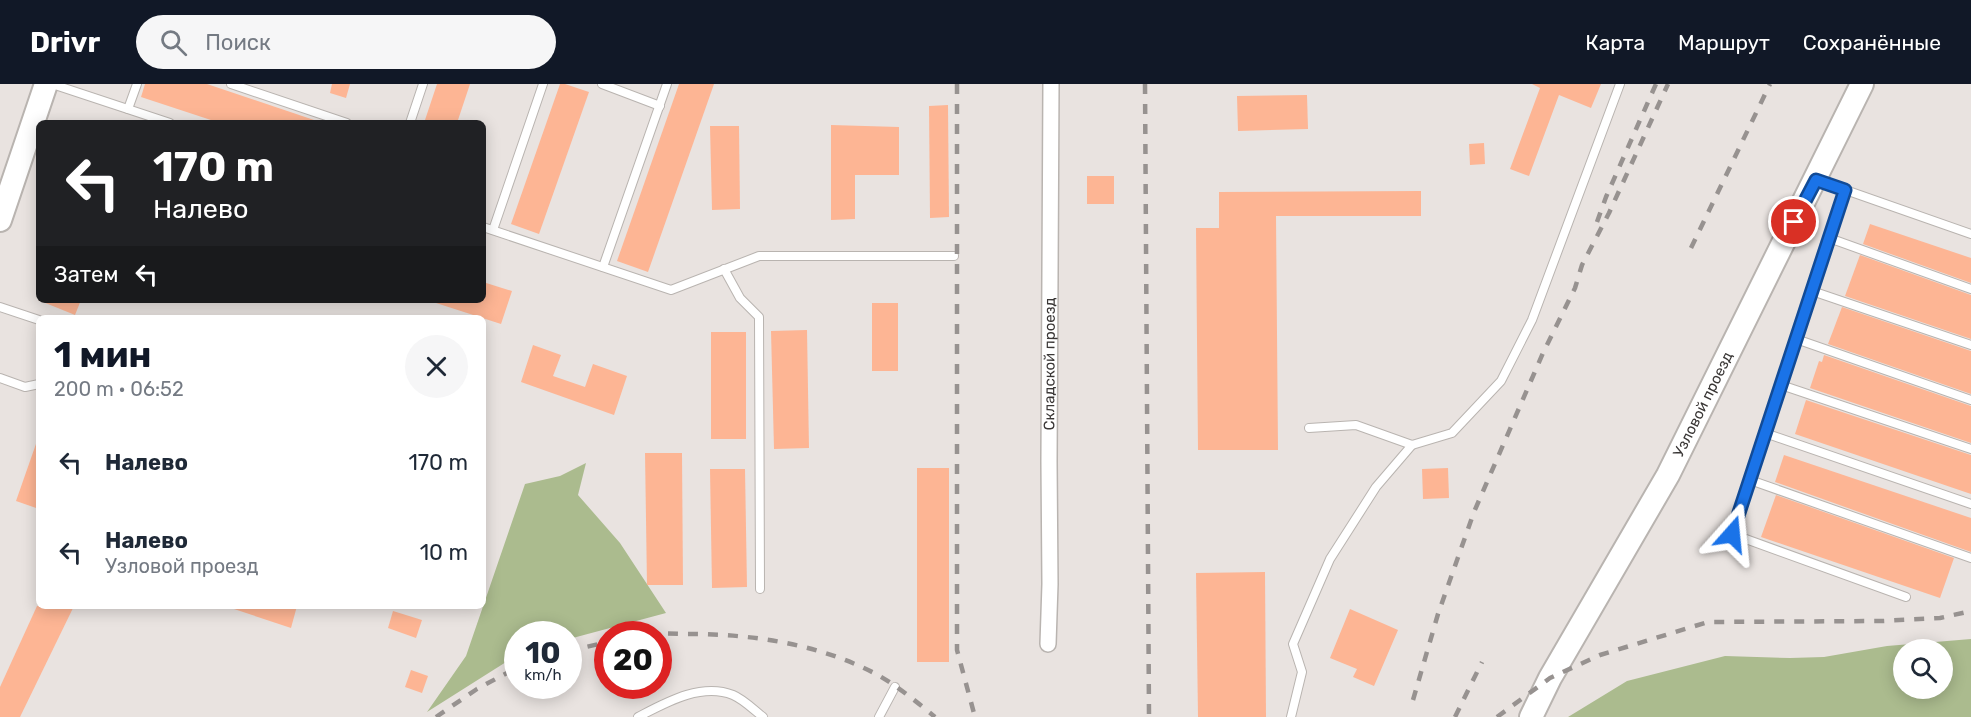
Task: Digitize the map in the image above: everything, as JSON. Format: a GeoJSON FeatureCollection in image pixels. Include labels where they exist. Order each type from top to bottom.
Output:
{"type":"FeatureCollection","features":[{"type":"Feature","properties":{"kind":"street"},"geometry":{"type":"LineString","coordinates":[[0,220],[5,190],[46,84]]}},
{"type":"Feature","properties":{"kind":"street","name":"Складской проезд"},"geometry":{"type":"LineString","coordinates":[[1048,644],[1051,84]]}},
{"type":"Feature","properties":{"kind":"street","name":"Узловой проезд"},"geometry":{"type":"LineString","coordinates":[[1531,717],[1550,678],[1668,475],[1862,84]]}},
{"type":"Feature","properties":{"kind":"lane"},"geometry":{"type":"LineString","coordinates":[[52,84],[161,120]]}},
{"type":"Feature","properties":{"kind":"lane"},"geometry":{"type":"LineString","coordinates":[[128,109],[137,84]]}},
{"type":"Feature","properties":{"kind":"lane"},"geometry":{"type":"LineString","coordinates":[[231,84],[338,120]]}},
{"type":"Feature","properties":{"kind":"lane"},"geometry":{"type":"LineString","coordinates":[[411,120],[423,84]]}},
{"type":"Feature","properties":{"kind":"lane"},"geometry":{"type":"LineString","coordinates":[[493,230],[543,84]]}},
{"type":"Feature","properties":{"kind":"lane"},"geometry":{"type":"LineString","coordinates":[[603,84],[660,106]]}},
{"type":"Feature","properties":{"kind":"lane"},"geometry":{"type":"LineString","coordinates":[[603,267],[667,84]]}},
{"type":"Feature","properties":{"kind":"lane"},"geometry":{"type":"LineString","coordinates":[[1291,717],[1302,672],[1293,644],[1330,559],[1376,487],[1412,445],[1452,433],[1501,381],[1532,320],[1620,84]]}},
{"type":"Feature","properties":{"kind":"lane"},"geometry":{"type":"LineString","coordinates":[[1816,180],[1971,234]]}},
{"type":"Feature","properties":{"kind":"lane"},"geometry":{"type":"LineString","coordinates":[[1845,190],[1732,534],[1906,597]]}},
{"type":"Feature","properties":{"kind":"lane"},"geometry":{"type":"LineString","coordinates":[[486,228],[671,290],[759,256],[954,256]]}},
{"type":"Feature","properties":{"kind":"lane"},"geometry":{"type":"LineString","coordinates":[[1829,238],[1971,289]]}},
{"type":"Feature","properties":{"kind":"lane"},"geometry":{"type":"LineString","coordinates":[[724,269],[741,298],[759,317],[760,589]]}},
{"type":"Feature","properties":{"kind":"lane"},"geometry":{"type":"LineString","coordinates":[[1812,291],[1971,345]]}},
{"type":"Feature","properties":{"kind":"lane"},"geometry":{"type":"LineString","coordinates":[[0,307],[36,319]]}},
{"type":"Feature","properties":{"kind":"lane"},"geometry":{"type":"LineString","coordinates":[[1796,339],[1971,400]]}},
{"type":"Feature","properties":{"kind":"lane"},"geometry":{"type":"LineString","coordinates":[[0,378],[25,387],[36,385]]}},
{"type":"Feature","properties":{"kind":"lane"},"geometry":{"type":"LineString","coordinates":[[1781,385],[1971,449]]}},
{"type":"Feature","properties":{"kind":"lane"},"geometry":{"type":"LineString","coordinates":[[1309,428],[1356,425],[1412,445]]}},
{"type":"Feature","properties":{"kind":"lane"},"geometry":{"type":"LineString","coordinates":[[1765,433],[1971,504]]}},
{"type":"Feature","properties":{"kind":"lane"},"geometry":{"type":"LineString","coordinates":[[1750,480],[1971,558]]}},
{"type":"Feature","properties":{"kind":"lane"},"geometry":{"type":"LineString","coordinates":[[879,717],[895,687]]}},
{"type":"Feature","properties":{"kind":"lane"},"geometry":{"type":"LineString","coordinates":[[638,717],[685,695],[714,691],[734,695],[763,717]]}},
{"type":"Feature","properties":{"kind":"green space"},"geometry":{"type":"Polygon","coordinates":[[[586,463],[578,495],[620,543],[666,613],[636,621],[594,621],[594,632],[582,636],[582,621],[504,621],[504,663],[427,712],[466,656],[482,609],[486,609],[486,598],[525,484],[560,476],[586,463]]]}},
{"type":"Feature","properties":{"kind":"green space"},"geometry":{"type":"Polygon","coordinates":[[[1971,639],[1971,717],[1568,717],[1627,681],[1725,656],[1824,657],[1893,646],[1893,699],[1953,699],[1953,640],[1971,639]]]}},
{"type":"Feature","properties":{"kind":"building"},"geometry":{"type":"Polygon","coordinates":[[[145,84],[207,84],[314,120],[211,120],[141,97],[145,84]]]}},
{"type":"Feature","properties":{"kind":"building"},"geometry":{"type":"Polygon","coordinates":[[[332,84],[350,84],[346,98],[330,93],[332,84]]]}},
{"type":"Feature","properties":{"kind":"building"},"geometry":{"type":"Polygon","coordinates":[[[437,84],[470,84],[458,120],[425,120],[437,84]]]}},
{"type":"Feature","properties":{"kind":"building"},"geometry":{"type":"Polygon","coordinates":[[[560,84],[589,92],[539,234],[511,224],[560,84]]]}},
{"type":"Feature","properties":{"kind":"building"},"geometry":{"type":"Polygon","coordinates":[[[679,84],[714,84],[648,272],[617,261],[679,84]]]}},
{"type":"Feature","properties":{"kind":"building"},"geometry":{"type":"Polygon","coordinates":[[[1532,84],[1601,84],[1591,108],[1559,95],[1529,176],[1510,169],[1540,88],[1532,84]]]}},
{"type":"Feature","properties":{"kind":"building"},"geometry":{"type":"Polygon","coordinates":[[[1307,95],[1308,129],[1238,131],[1237,96],[1307,95]]]}},
{"type":"Feature","properties":{"kind":"building"},"geometry":{"type":"Polygon","coordinates":[[[948,105],[949,217],[930,218],[929,106],[948,105]]]}},
{"type":"Feature","properties":{"kind":"building"},"geometry":{"type":"Polygon","coordinates":[[[831,125],[899,127],[899,175],[855,175],[855,219],[831,220],[831,125]]]}},
{"type":"Feature","properties":{"kind":"building"},"geometry":{"type":"Polygon","coordinates":[[[710,126],[739,126],[740,209],[712,210],[710,126]]]}},
{"type":"Feature","properties":{"kind":"building"},"geometry":{"type":"Polygon","coordinates":[[[1484,143],[1485,164],[1470,165],[1469,144],[1484,143]]]}},
{"type":"Feature","properties":{"kind":"building"},"geometry":{"type":"Polygon","coordinates":[[[1087,176],[1114,176],[1114,204],[1087,204],[1087,176]]]}},
{"type":"Feature","properties":{"kind":"building"},"geometry":{"type":"Polygon","coordinates":[[[1421,191],[1421,216],[1276,216],[1278,450],[1198,450],[1196,228],[1219,228],[1219,192],[1421,191]]]}},
{"type":"Feature","properties":{"kind":"building"},"geometry":{"type":"Polygon","coordinates":[[[1870,224],[1971,258],[1971,283],[1863,244],[1870,224]]]}},
{"type":"Feature","properties":{"kind":"building"},"geometry":{"type":"Polygon","coordinates":[[[1860,255],[1971,295],[1971,339],[1845,296],[1860,255]]]}},
{"type":"Feature","properties":{"kind":"building"},"geometry":{"type":"Polygon","coordinates":[[[486,283],[512,291],[501,324],[486,319],[486,315],[473,315],[436,303],[486,303],[486,283]]]}},
{"type":"Feature","properties":{"kind":"building"},"geometry":{"type":"Polygon","coordinates":[[[45,303],[80,303],[75,315],[45,303]]]}},
{"type":"Feature","properties":{"kind":"building"},"geometry":{"type":"Polygon","coordinates":[[[872,303],[898,303],[898,371],[872,371],[872,303]]]}},
{"type":"Feature","properties":{"kind":"building"},"geometry":{"type":"Polygon","coordinates":[[[1842,307],[1971,351],[1971,394],[1828,344],[1842,307]]]}},
{"type":"Feature","properties":{"kind":"building"},"geometry":{"type":"Polygon","coordinates":[[[807,330],[809,448],[774,449],[771,331],[807,330]]]}},
{"type":"Feature","properties":{"kind":"building"},"geometry":{"type":"Polygon","coordinates":[[[711,332],[746,332],[746,439],[711,439],[711,332]]]}},
{"type":"Feature","properties":{"kind":"building"},"geometry":{"type":"Polygon","coordinates":[[[533,345],[561,355],[553,376],[585,387],[593,364],[627,376],[614,415],[521,382],[533,345]]]}},
{"type":"Feature","properties":{"kind":"building"},"geometry":{"type":"Polygon","coordinates":[[[1824,355],[1971,406],[1971,443],[1810,388],[1819,361],[1822,362],[1824,355]]]}},
{"type":"Feature","properties":{"kind":"building"},"geometry":{"type":"Polygon","coordinates":[[[1806,400],[1971,455],[1971,494],[1795,434],[1806,400]]]}},
{"type":"Feature","properties":{"kind":"building"},"geometry":{"type":"Polygon","coordinates":[[[36,444],[36,508],[16,501],[36,444]]]}},
{"type":"Feature","properties":{"kind":"building"},"geometry":{"type":"Polygon","coordinates":[[[645,453],[682,453],[683,585],[647,585],[645,453]]]}},
{"type":"Feature","properties":{"kind":"building"},"geometry":{"type":"Polygon","coordinates":[[[1784,455],[1971,518],[1971,552],[1775,482],[1784,455]]]}},
{"type":"Feature","properties":{"kind":"building"},"geometry":{"type":"Polygon","coordinates":[[[917,468],[949,468],[949,662],[917,662],[917,468]]]}},
{"type":"Feature","properties":{"kind":"building"},"geometry":{"type":"Polygon","coordinates":[[[1448,468],[1449,498],[1423,499],[1422,469],[1448,468]]]}},
{"type":"Feature","properties":{"kind":"building"},"geometry":{"type":"Polygon","coordinates":[[[710,469],[745,469],[747,587],[712,588],[710,469]]]}},
{"type":"Feature","properties":{"kind":"building"},"geometry":{"type":"Polygon","coordinates":[[[1776,495],[1954,558],[1940,598],[1761,537],[1776,495]]]}},
{"type":"Feature","properties":{"kind":"building"},"geometry":{"type":"Polygon","coordinates":[[[1265,572],[1266,717],[1198,717],[1196,573],[1265,572]]]}},
{"type":"Feature","properties":{"kind":"building"},"geometry":{"type":"Polygon","coordinates":[[[36,608],[73,609],[20,717],[0,717],[0,687],[36,608]]]}},
{"type":"Feature","properties":{"kind":"building"},"geometry":{"type":"Polygon","coordinates":[[[234,609],[296,609],[291,628],[234,609]]]}},
{"type":"Feature","properties":{"kind":"building"},"geometry":{"type":"Polygon","coordinates":[[[1350,609],[1398,630],[1374,686],[1353,677],[1357,669],[1330,658],[1350,609]]]}},
{"type":"Feature","properties":{"kind":"building"},"geometry":{"type":"Polygon","coordinates":[[[393,611],[422,620],[416,638],[388,628],[393,611]]]}},
{"type":"Feature","properties":{"kind":"building"},"geometry":{"type":"Polygon","coordinates":[[[411,670],[428,676],[422,693],[405,687],[411,670]]]}},
{"type":"Feature","properties":{"kind":"railway"},"geometry":{"type":"LineString","coordinates":[[957,84],[957,650],[975,717]]}},
{"type":"Feature","properties":{"kind":"railway"},"geometry":{"type":"LineString","coordinates":[[1145,84],[1149,717]]}},
{"type":"Feature","properties":{"kind":"railway"},"geometry":{"type":"LineString","coordinates":[[1597,222],[1656,84]]}},
{"type":"Feature","properties":{"kind":"railway"},"geometry":{"type":"LineString","coordinates":[[1413,700],[1438,614],[1474,512],[1543,353],[1575,288],[1582,265],[1609,213],[1668,84]]}},
{"type":"Feature","properties":{"kind":"railway"},"geometry":{"type":"LineString","coordinates":[[1691,248],[1770,84]]}},
{"type":"Feature","properties":{"kind":"railway"},"geometry":{"type":"LineString","coordinates":[[1497,717],[1550,678],[1600,655],[1708,622],[1882,621],[1940,618],[1971,611]]}},
{"type":"Feature","properties":{"kind":"railway"},"geometry":{"type":"LineString","coordinates":[[672,634],[713,634],[761,639],[832,655],[876,674],[899,688],[935,717]]}},
{"type":"Feature","properties":{"kind":"railway"},"geometry":{"type":"LineString","coordinates":[[582,648],[594,645]]}},
{"type":"Feature","properties":{"kind":"railway"},"geometry":{"type":"LineString","coordinates":[[1455,717],[1482,662]]}},
{"type":"Feature","properties":{"kind":"railway"},"geometry":{"type":"LineString","coordinates":[[436,717],[477,689],[504,675]]}},
{"type":"Feature","properties":{"kind":"route"},"geometry":{"type":"LineString","coordinates":[[1732,534],[1845,190],[1816,180],[1794,222]]}}]}
